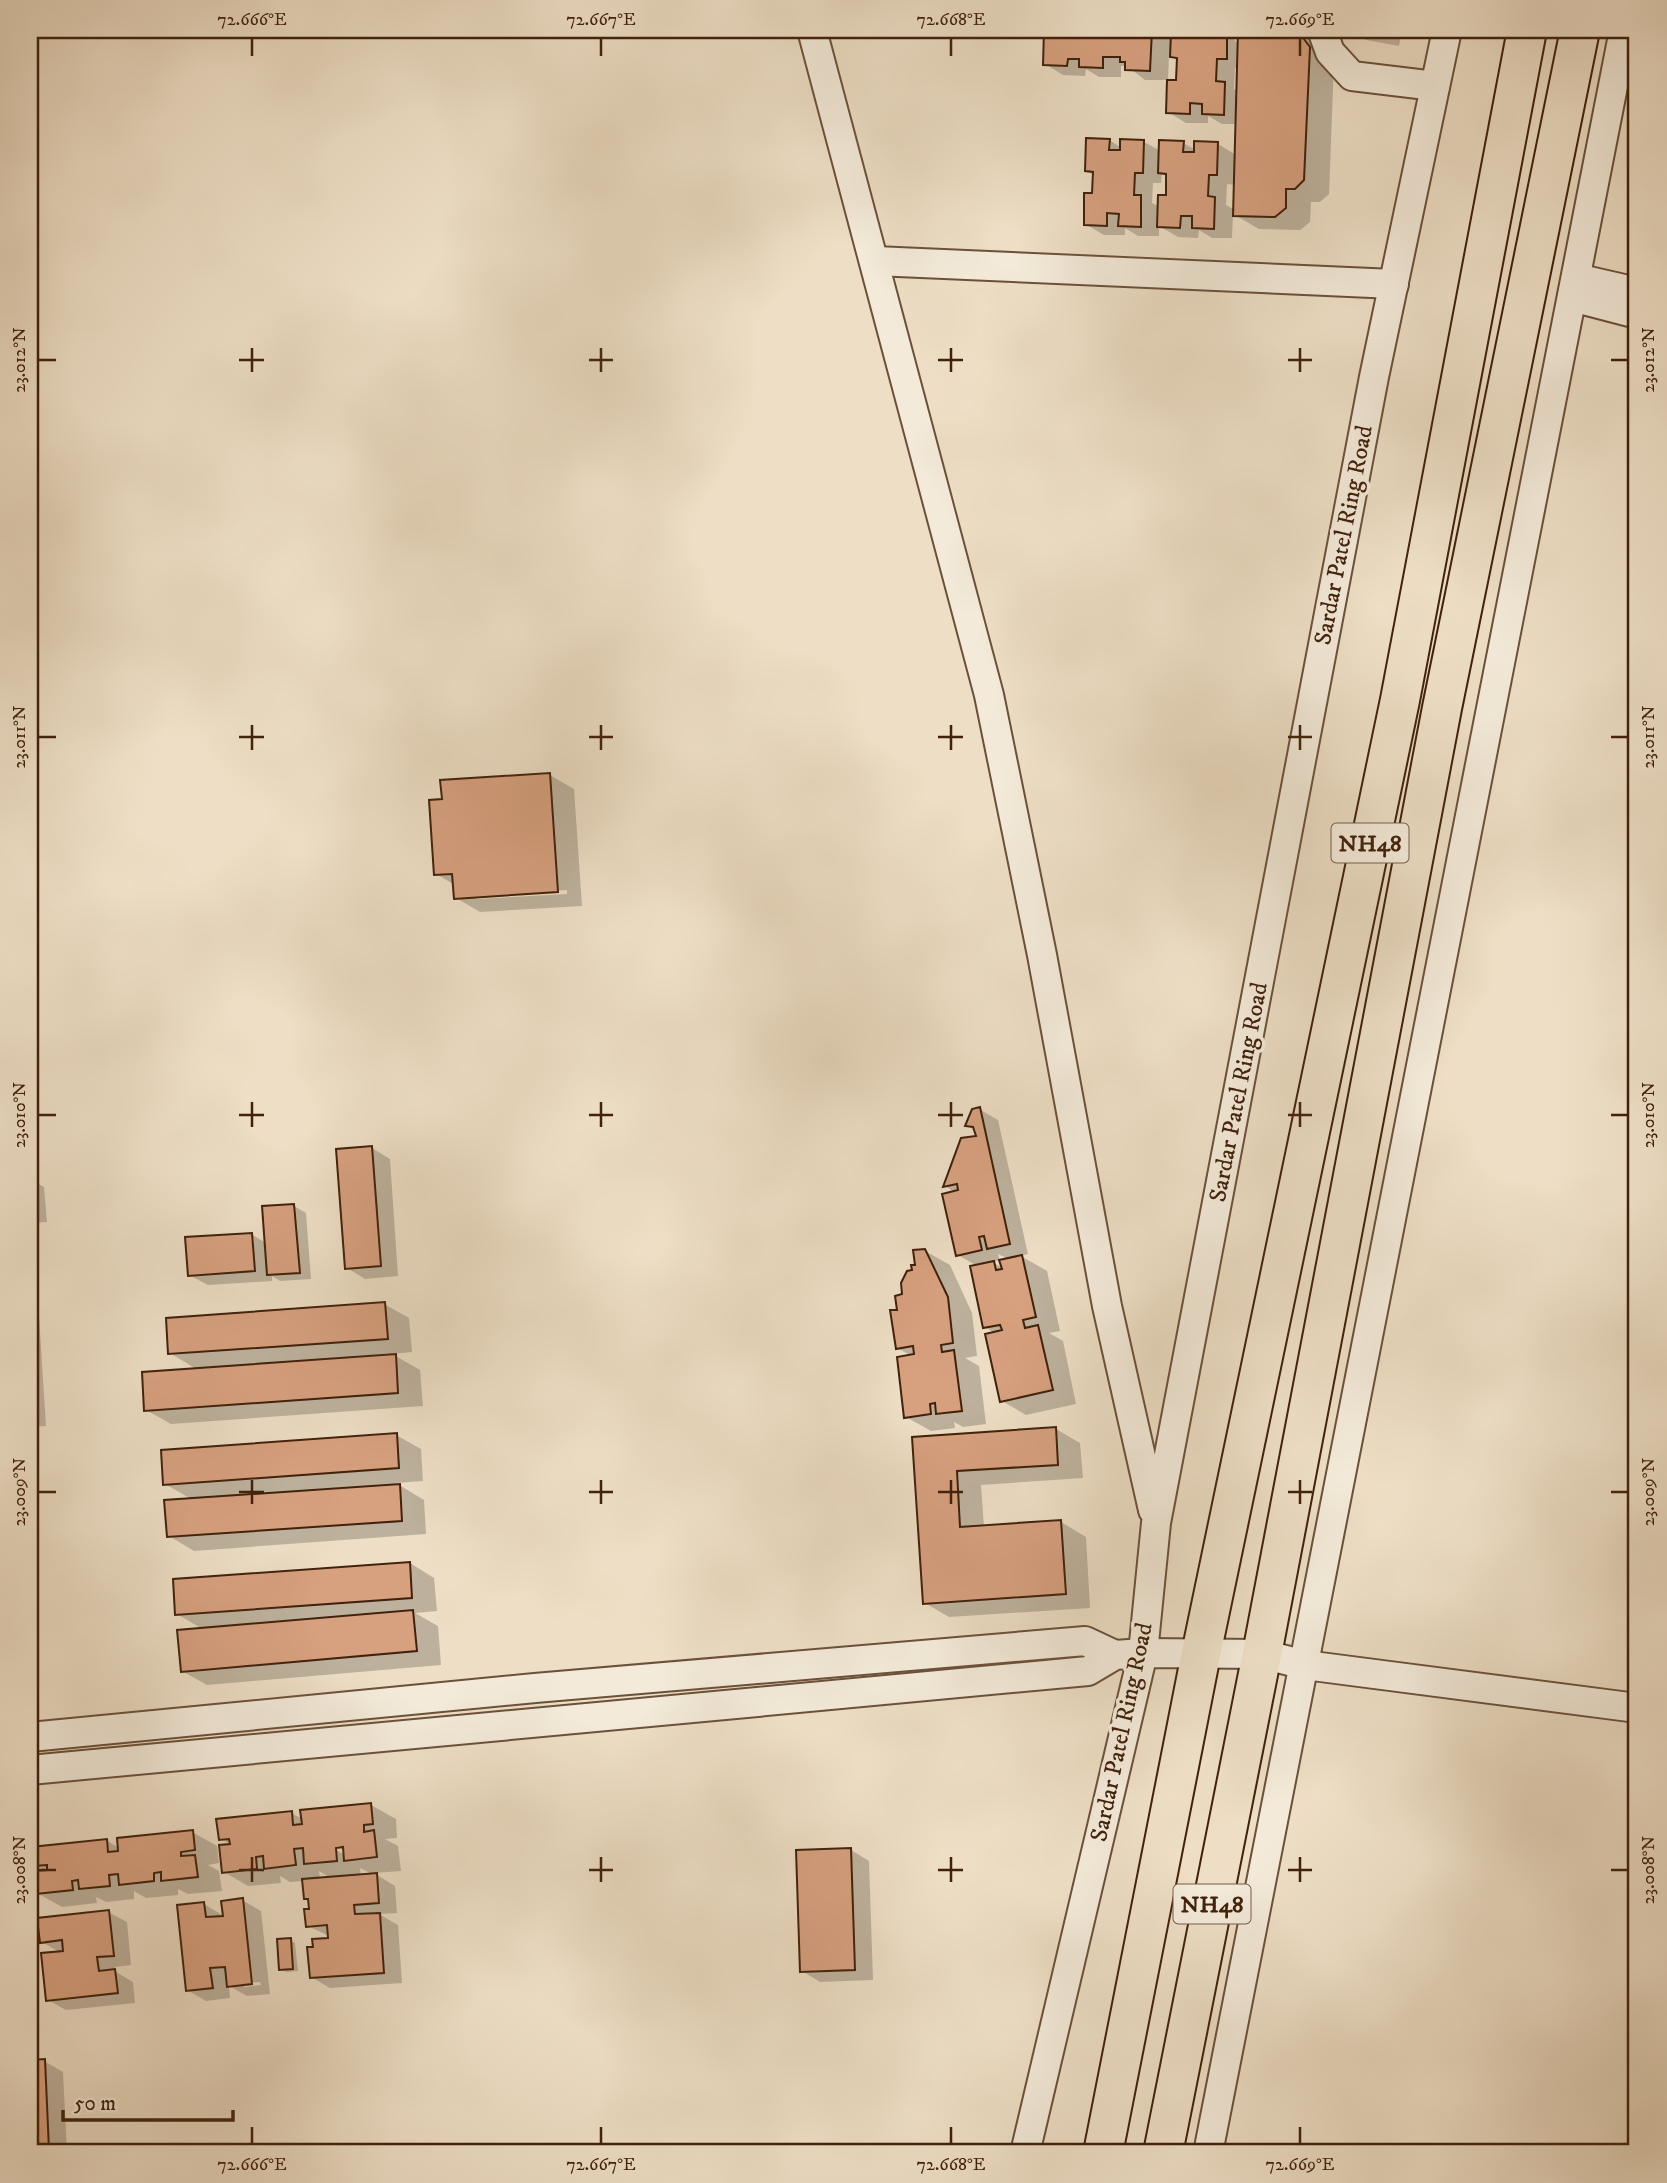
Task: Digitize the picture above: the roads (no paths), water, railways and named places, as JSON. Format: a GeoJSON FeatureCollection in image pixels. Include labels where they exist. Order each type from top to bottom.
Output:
{"type":"FeatureCollection","features":[{"type":"Feature","properties":{"kind":"highway","name":"NH48"},"geometry":{"type":"LineString","coordinates":[[1103,2153],[1201,1654],[1375,819],[1527,30]]}},
{"type":"Feature","properties":{"kind":"highway","name":"NH48"},"geometry":{"type":"LineString","coordinates":[[1163,2153],[1262,1654],[1419,828],[1580,30]]}},
{"type":"Feature","properties":{"kind":"highway"},"geometry":{"type":"LineString","coordinates":[[1375,819],[1419,828]]}},
{"type":"Feature","properties":{"kind":"street"},"geometry":{"type":"LineString","coordinates":[[812,30],[989,695],[1042,955],[1107,1306],[1156,1523]]}},
{"type":"Feature","properties":{"kind":"street"},"geometry":{"type":"LineString","coordinates":[[1322,30],[1330,52],[1352,76],[1435,86]]}},
{"type":"Feature","properties":{"kind":"street","name":"Sardar Patel Ring Road"},"geometry":{"type":"LineString","coordinates":[[1025,2153],[1143,1653],[1156,1523],[1394,284],[1447,30]]}},
{"type":"Feature","properties":{"kind":"street"},"geometry":{"type":"LineString","coordinates":[[1208,2153],[1625,30]]}},
{"type":"Feature","properties":{"kind":"street"},"geometry":{"type":"LineString","coordinates":[[875,261],[1394,284]]}},
{"type":"Feature","properties":{"kind":"street"},"geometry":{"type":"LineString","coordinates":[[1574,287],[1637,292]]}},
{"type":"Feature","properties":{"kind":"street"},"geometry":{"type":"LineString","coordinates":[[1574,287],[1637,313]]}},
{"type":"Feature","properties":{"kind":"street"},"geometry":{"type":"LineString","coordinates":[[30,1737],[1085,1641],[1115,1655]]}},
{"type":"Feature","properties":{"kind":"street"},"geometry":{"type":"LineString","coordinates":[[30,1770],[1088,1671],[1115,1655],[1143,1653],[1262,1654],[1305,1665],[1637,1709]]}},
{"type":"Feature","properties":{"kind":"street"},"geometry":{"type":"LineString","coordinates":[[211,1720],[215,1753]]}}]}
